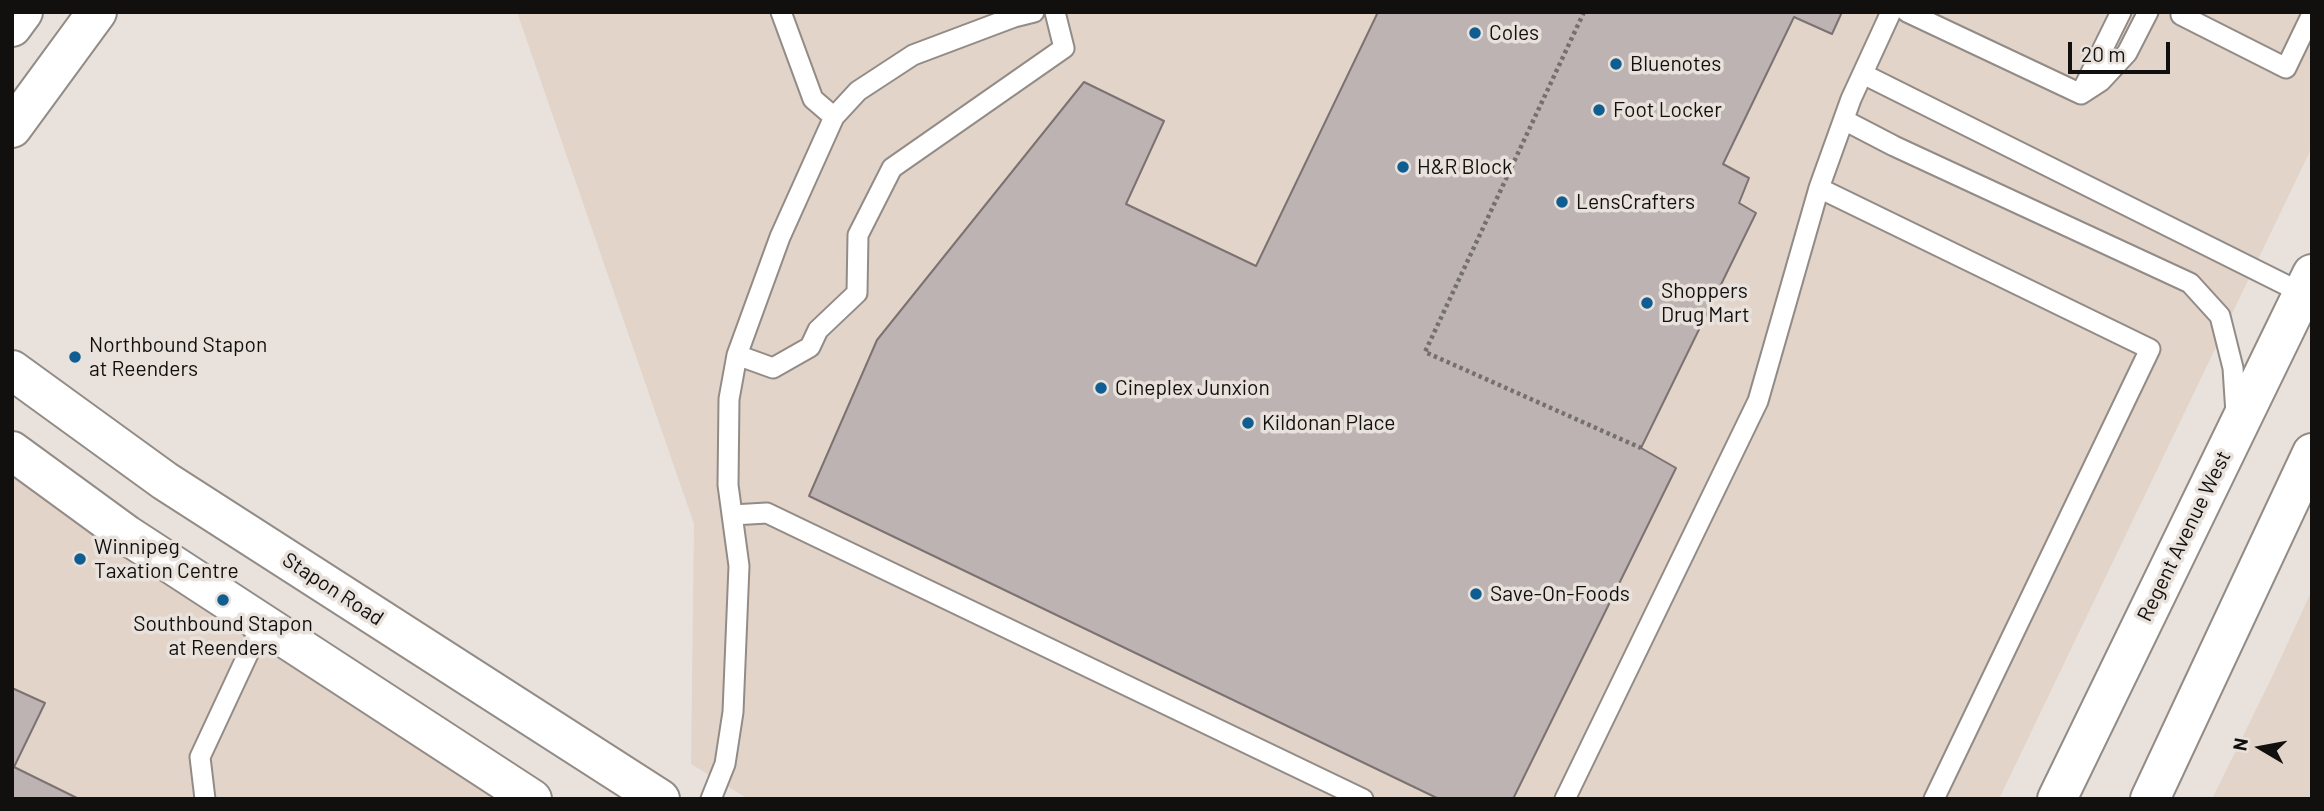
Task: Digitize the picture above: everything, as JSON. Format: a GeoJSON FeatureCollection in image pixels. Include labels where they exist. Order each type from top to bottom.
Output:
{"type":"FeatureCollection","features":[{"type":"Feature","properties":{"kind":"street"},"geometry":{"type":"LineString","coordinates":[[12,26],[23,12]]}},
{"type":"Feature","properties":{"kind":"street"},"geometry":{"type":"LineString","coordinates":[[12,128],[97,12]]}},
{"type":"Feature","properties":{"kind":"street","name":"Regent Avenue West"},"geometry":{"type":"LineString","coordinates":[[2057,799],[2237,428],[2308,294]]}},
{"type":"Feature","properties":{"kind":"street","name":"Stapon Road"},"geometry":{"type":"LineString","coordinates":[[12,370],[165,481],[660,799]]}},
{"type":"Feature","properties":{"kind":"street"},"geometry":{"type":"LineString","coordinates":[[12,451],[127,535],[532,799]]}},
{"type":"Feature","properties":{"kind":"street"},"geometry":{"type":"LineString","coordinates":[[2150,799],[2312,453]]}},
{"type":"Feature","properties":{"kind":"lane"},"geometry":{"type":"LineString","coordinates":[[781,12],[813,99],[834,117]]}},
{"type":"Feature","properties":{"kind":"lane"},"geometry":{"type":"LineString","coordinates":[[711,799],[725,764],[733,712],[740,566],[728,485],[729,399],[737,355],[780,237],[834,117],[858,92],[913,55],[983,20],[1034,12]]}},
{"type":"Feature","properties":{"kind":"lane"},"geometry":{"type":"LineString","coordinates":[[737,355],[773,368],[810,347],[818,330],[857,293],[858,235],[892,168],[1064,48],[1055,12]]}},
{"type":"Feature","properties":{"kind":"lane"},"geometry":{"type":"LineString","coordinates":[[1565,799],[1758,401],[1819,188],[1844,120],[1891,12]]}},
{"type":"Feature","properties":{"kind":"lane"},"geometry":{"type":"LineString","coordinates":[[1907,12],[2081,94]]}},
{"type":"Feature","properties":{"kind":"lane"},"geometry":{"type":"LineString","coordinates":[[2081,94],[2121,12]]}},
{"type":"Feature","properties":{"kind":"lane"},"geometry":{"type":"LineString","coordinates":[[2081,94],[2101,81],[2127,53],[2147,12]]}},
{"type":"Feature","properties":{"kind":"lane"},"geometry":{"type":"LineString","coordinates":[[2182,12],[2181,15],[2286,68],[2312,14]]}},
{"type":"Feature","properties":{"kind":"lane"},"geometry":{"type":"LineString","coordinates":[[1863,74],[2308,294]]}},
{"type":"Feature","properties":{"kind":"lane"},"geometry":{"type":"LineString","coordinates":[[1844,120],[1894,146],[2190,283],[2220,316],[2233,368],[2237,428]]}},
{"type":"Feature","properties":{"kind":"lane"},"geometry":{"type":"LineString","coordinates":[[1819,188],[2150,349],[1934,799]]}},
{"type":"Feature","properties":{"kind":"lane"},"geometry":{"type":"LineString","coordinates":[[732,515],[767,513],[1363,799]]}},
{"type":"Feature","properties":{"kind":"lane"},"geometry":{"type":"LineString","coordinates":[[205,799],[200,757],[262,624]]}},
{"type":"Feature","properties":{"kind":"path"},"geometry":{"type":"LineString","coordinates":[[1584,12],[1426,352],[1641,448]]}},
{"type":"Feature","properties":{"kind":"shaded area"},"geometry":{"type":"Polygon","coordinates":[[[517,12],[2312,12],[2312,147],[1999,799],[748,799],[691,764],[694,524],[517,12]]]}},
{"type":"Feature","properties":{"kind":"shaded area","name":"Winnipeg Taxation Centre"},"geometry":{"type":"Polygon","coordinates":[[[12,459],[499,799],[12,799],[12,459]]]}},
{"type":"Feature","properties":{"kind":"shaded area"},"geometry":{"type":"Polygon","coordinates":[[[2312,590],[2312,799],[2212,799],[2273,675],[2312,590]]]}},
{"type":"Feature","properties":{"kind":"building","name":"Kildonan Place"},"geometry":{"type":"Polygon","coordinates":[[[1378,12],[1842,12],[1832,34],[1794,17],[1723,164],[1749,178],[1739,203],[1756,213],[1641,448],[1676,468],[1513,799],[1439,799],[809,496],[877,340],[1084,82],[1164,121],[1126,204],[1256,266],[1378,12]]]}},
{"type":"Feature","properties":{"kind":"building"},"geometry":{"type":"Polygon","coordinates":[[[12,688],[45,703],[14,767],[79,799],[12,799],[12,688]]]}},
{"type":"Feature","properties":{"kind":"place","name":"Coles"},"geometry":{"type":"Point","coordinates":[1475,33]}},
{"type":"Feature","properties":{"kind":"place","name":"Bluenotes"},"geometry":{"type":"Point","coordinates":[1616,64]}},
{"type":"Feature","properties":{"kind":"place","name":"Foot Locker"},"geometry":{"type":"Point","coordinates":[1599,110]}},
{"type":"Feature","properties":{"kind":"place","name":"H&R Block"},"geometry":{"type":"Point","coordinates":[1403,167]}},
{"type":"Feature","properties":{"kind":"place","name":"LensCrafters"},"geometry":{"type":"Point","coordinates":[1562,202]}},
{"type":"Feature","properties":{"kind":"place","name":"Shoppers Drug Mart"},"geometry":{"type":"Point","coordinates":[1647,303]}},
{"type":"Feature","properties":{"kind":"place","name":"Northbound Stapon at Reenders"},"geometry":{"type":"Point","coordinates":[75,357]}},
{"type":"Feature","properties":{"kind":"place","name":"Cineplex Junxion"},"geometry":{"type":"Point","coordinates":[1101,388]}},
{"type":"Feature","properties":{"kind":"place","name":"Kildonan Place"},"geometry":{"type":"Point","coordinates":[1248,423]}},
{"type":"Feature","properties":{"kind":"place","name":"Winnipeg Taxation Centre"},"geometry":{"type":"Point","coordinates":[80,559]}},
{"type":"Feature","properties":{"kind":"place","name":"Save-On-Foods"},"geometry":{"type":"Point","coordinates":[1476,594]}},
{"type":"Feature","properties":{"kind":"place","name":"Southbound Stapon at Reenders"},"geometry":{"type":"Point","coordinates":[223,600]}}]}
